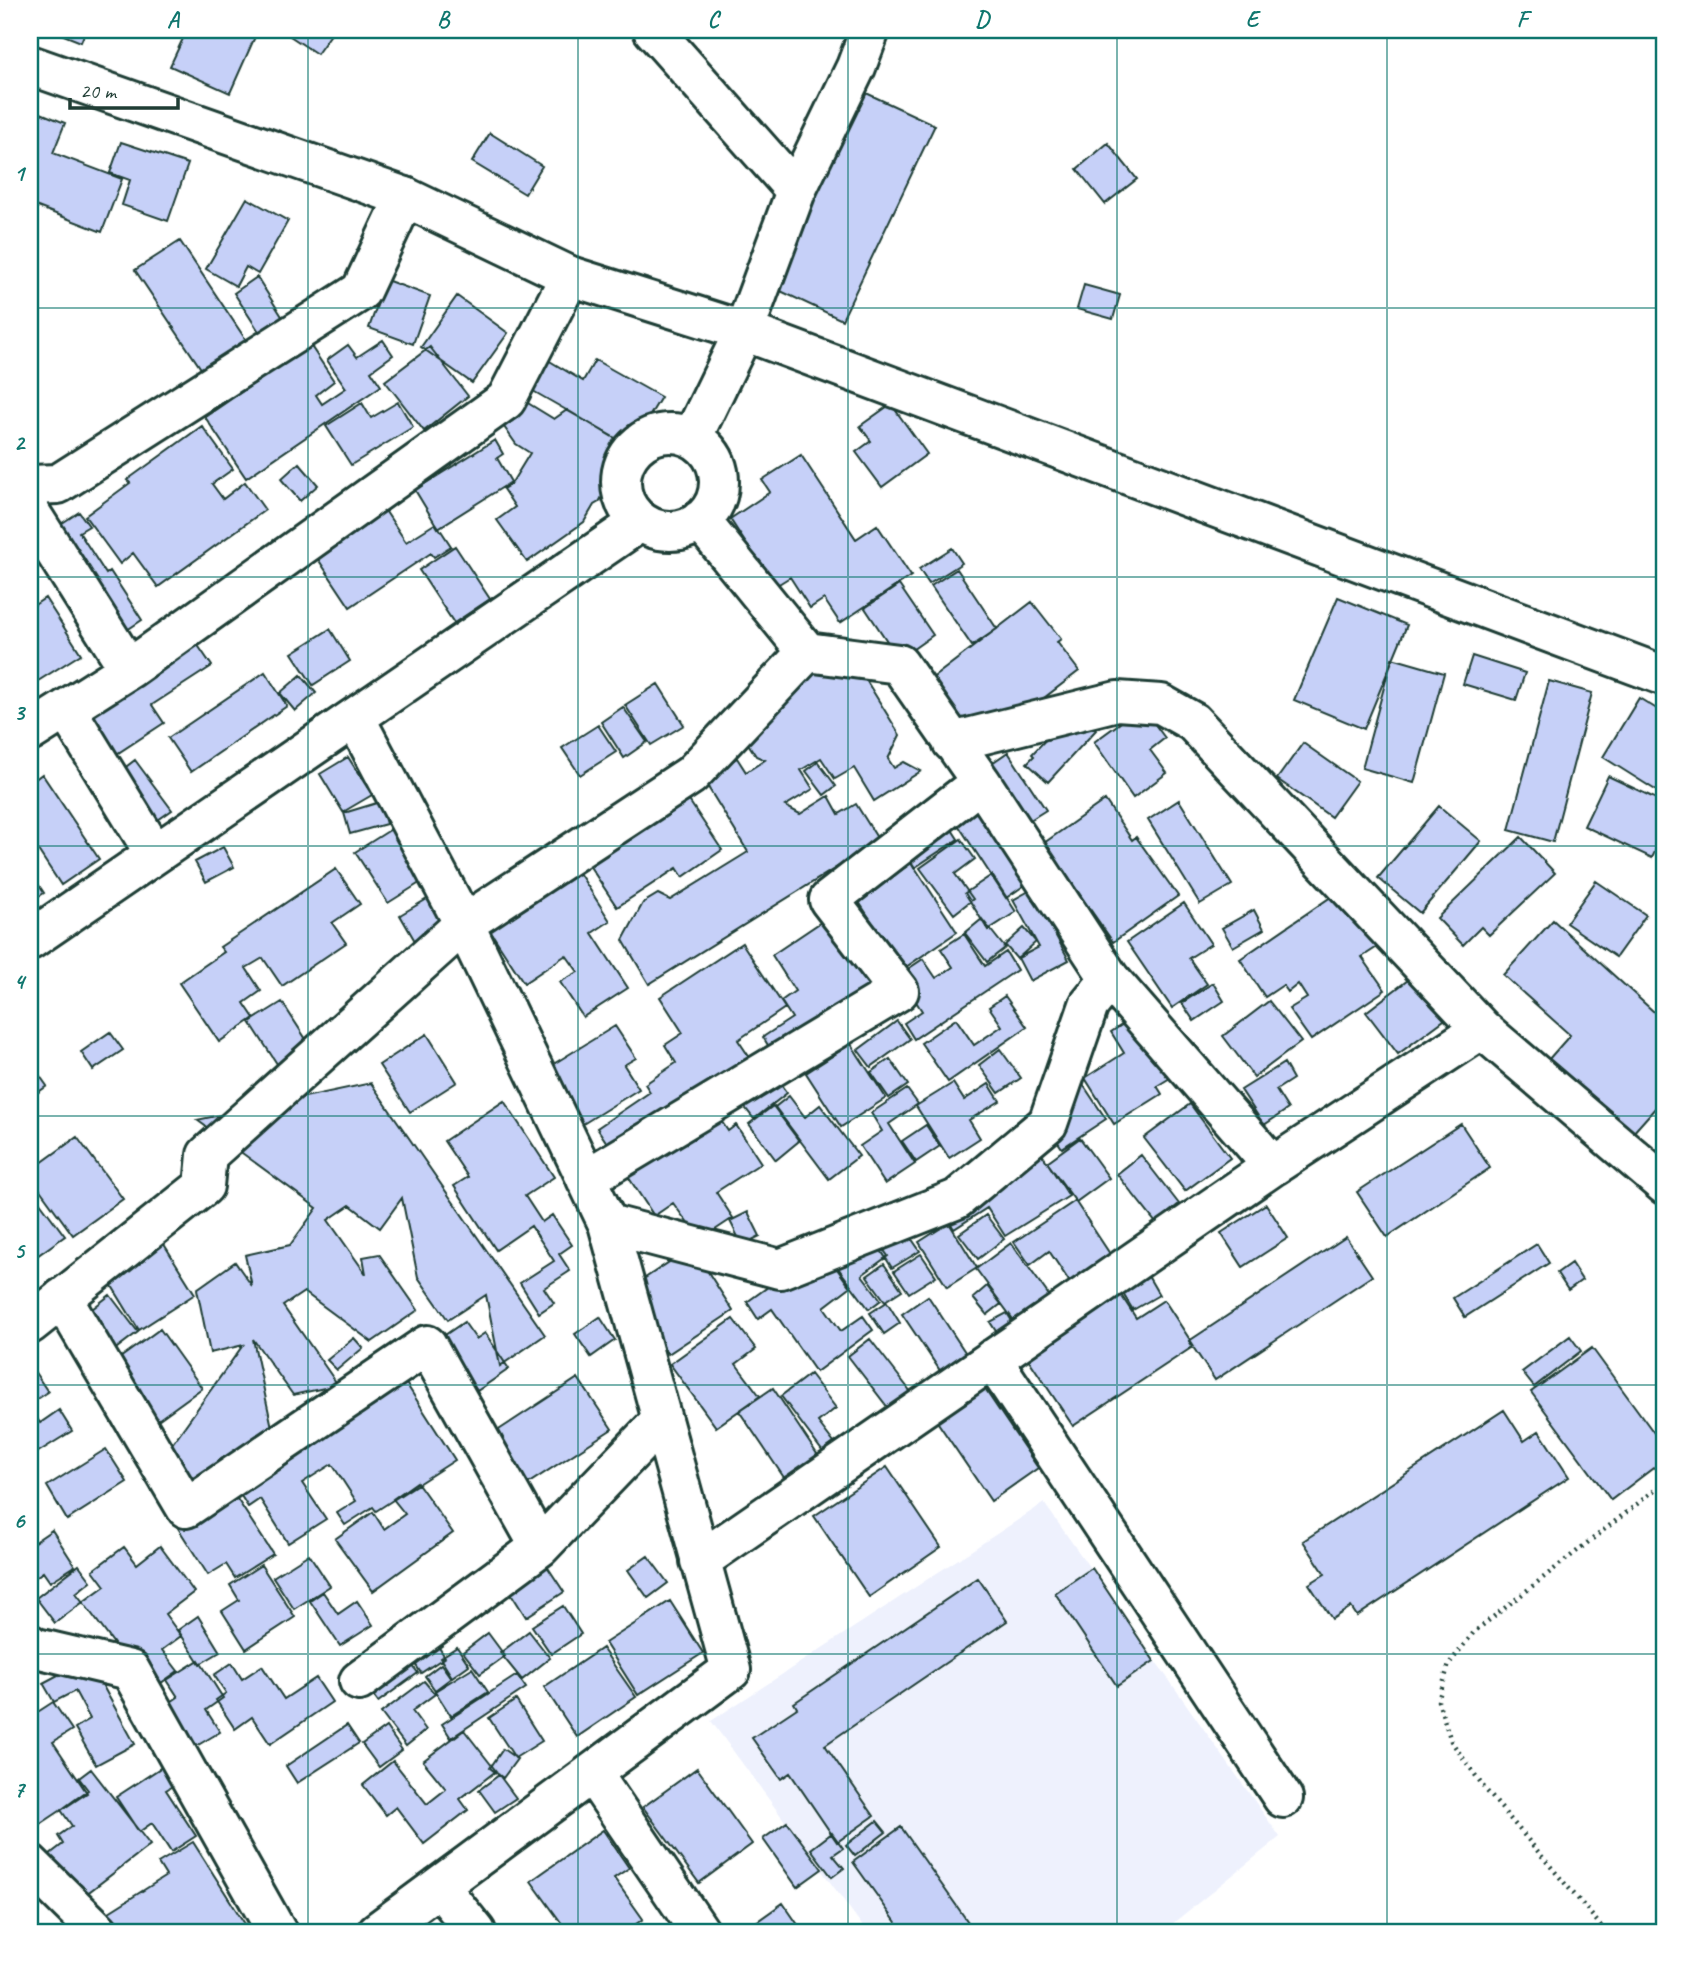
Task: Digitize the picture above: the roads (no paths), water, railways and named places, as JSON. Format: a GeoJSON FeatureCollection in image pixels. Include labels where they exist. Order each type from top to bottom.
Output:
{"type":"FeatureCollection","features":[{"type":"Feature","properties":{"kind":"street"},"geometry":{"type":"LineString","coordinates":[[653,30],[796,191]]}},
{"type":"Feature","properties":{"kind":"street"},"geometry":{"type":"LineString","coordinates":[[692,438],[744,331],[796,191],[856,68],[870,30]]}},
{"type":"Feature","properties":{"kind":"street"},"geometry":{"type":"LineString","coordinates":[[30,65],[405,197],[570,275],[744,331],[1665,676]]}},
{"type":"Feature","properties":{"kind":"street"},"geometry":{"type":"LineString","coordinates":[[30,485],[58,484],[361,291],[405,197]]}},
{"type":"Feature","properties":{"kind":"street"},"geometry":{"type":"LineString","coordinates":[[30,732],[129,669],[506,400],[570,275]]}},
{"type":"Feature","properties":{"kind":"street"},"geometry":{"type":"LineString","coordinates":[[660,434],[677,434],[692,438],[705,448],[719,477],[718,493],[711,508],[700,520],[686,528],[670,531],[640,522],[628,509],[622,495],[621,478],[633,449],[660,434]]}},
{"type":"Feature","properties":{"kind":"street"},"geometry":{"type":"LineString","coordinates":[[30,512],[129,669]]}},
{"type":"Feature","properties":{"kind":"street"},"geometry":{"type":"LineString","coordinates":[[700,520],[807,652],[899,664],[981,782],[1110,979],[1273,1166]]}},
{"type":"Feature","properties":{"kind":"street"},"geometry":{"type":"LineString","coordinates":[[30,940],[640,522]]}},
{"type":"Feature","properties":{"kind":"street"},"geometry":{"type":"LineString","coordinates":[[30,1324],[204,1186],[207,1155],[464,924],[691,775],[807,652]]}},
{"type":"Feature","properties":{"kind":"street"},"geometry":{"type":"LineString","coordinates":[[952,742],[1117,701],[1161,704],[1193,722],[1482,1029],[1665,1185]]}},
{"type":"Feature","properties":{"kind":"street"},"geometry":{"type":"LineString","coordinates":[[65,709],[155,854]]}},
{"type":"Feature","properties":{"kind":"street"},"geometry":{"type":"LineString","coordinates":[[355,718],[464,924],[608,1224],[731,1670],[377,1932]]}},
{"type":"Feature","properties":{"kind":"street"},"geometry":{"type":"LineString","coordinates":[[586,1179],[899,991],[830,900],[981,782]]}},
{"type":"Feature","properties":{"kind":"street"},"geometry":{"type":"LineString","coordinates":[[608,1224],[780,1269],[957,1199],[1048,1124],[1089,1005],[1110,979]]}},
{"type":"Feature","properties":{"kind":"street"},"geometry":{"type":"LineString","coordinates":[[701,1561],[1273,1166],[1482,1029]]}},
{"type":"Feature","properties":{"kind":"street"},"geometry":{"type":"LineString","coordinates":[[62,1298],[186,1508],[427,1345],[540,1547]]}},
{"type":"Feature","properties":{"kind":"street"},"geometry":{"type":"LineString","coordinates":[[992,1359],[1283,1798]]}},
{"type":"Feature","properties":{"kind":"street"},"geometry":{"type":"LineString","coordinates":[[359,1681],[540,1547],[662,1420]]}},
{"type":"Feature","properties":{"kind":"street"},"geometry":{"type":"LineString","coordinates":[[30,1644],[32,1647],[130,1670],[278,1932]]}},
{"type":"Feature","properties":{"kind":"street"},"geometry":{"type":"LineString","coordinates":[[592,1773],[700,1932]]}},
{"type":"Feature","properties":{"kind":"street"},"geometry":{"type":"LineString","coordinates":[[30,1864],[99,1932]]}},
{"type":"Feature","properties":{"kind":"street"},"geometry":{"type":"LineString","coordinates":[[439,1886],[477,1932]]}}]}
